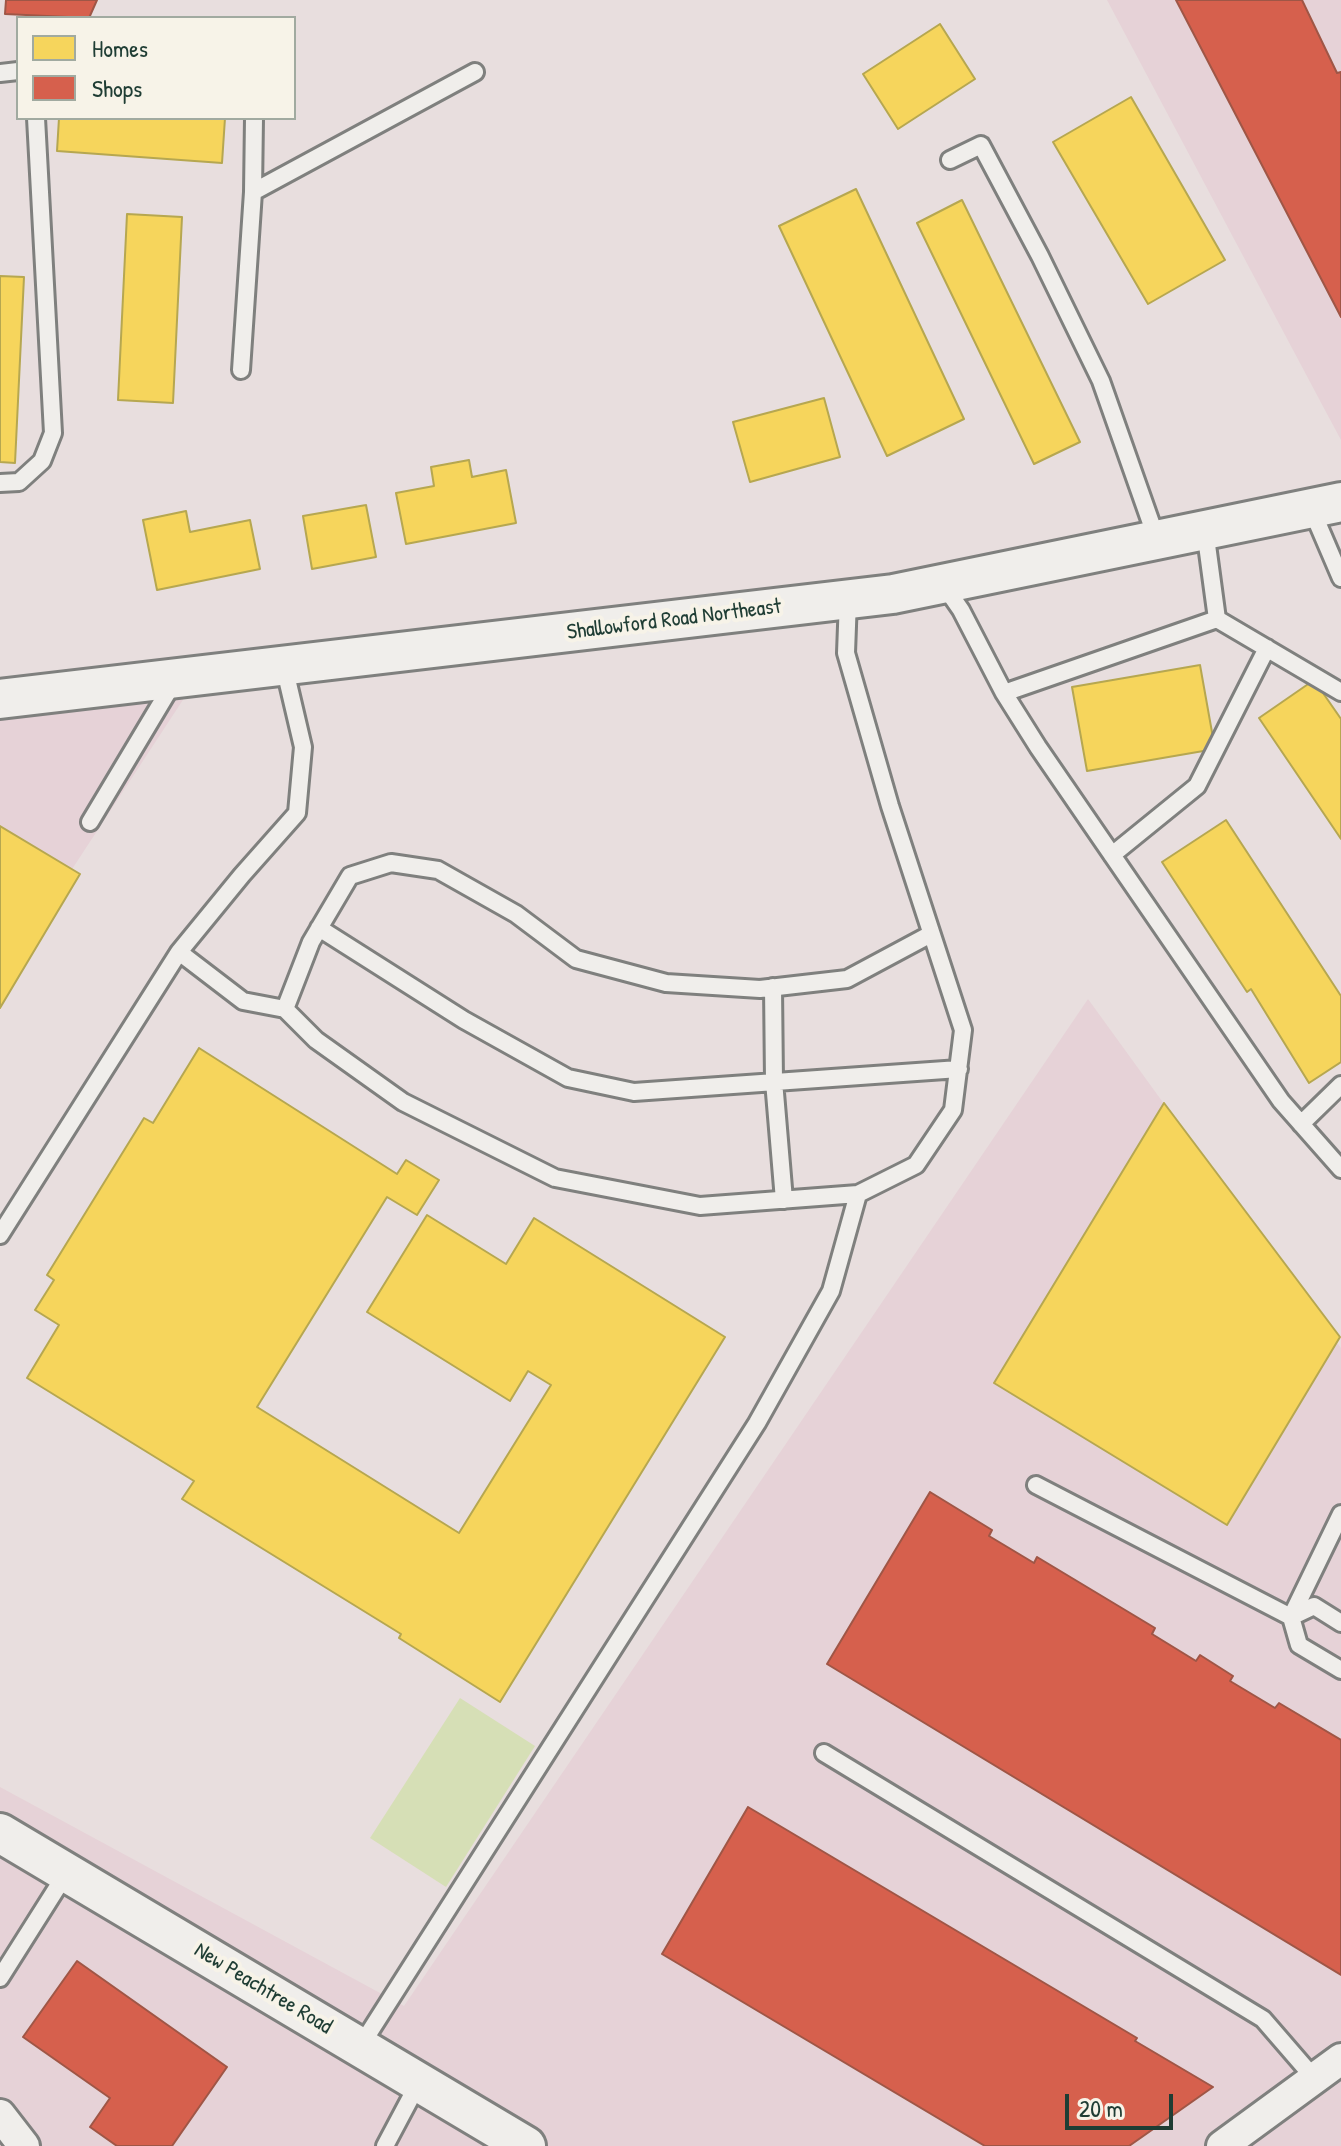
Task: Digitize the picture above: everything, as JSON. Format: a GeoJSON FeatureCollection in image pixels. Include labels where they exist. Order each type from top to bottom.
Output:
{"type":"FeatureCollection","features":[{"type":"Feature","properties":{"kind":"street","name":"Shallowford Road Northeast"},"geometry":{"type":"LineString","coordinates":[[0,699],[893,594],[1326,505]]}},
{"type":"Feature","properties":{"kind":"street","name":"New Peachtree Road"},"geometry":{"type":"LineString","coordinates":[[0,1833],[526,2146]]}},
{"type":"Feature","properties":{"kind":"street"},"geometry":{"type":"LineString","coordinates":[[1222,2146],[1341,2059]]}},
{"type":"Feature","properties":{"kind":"street"},"geometry":{"type":"LineString","coordinates":[[0,2115],[24,2146]]}},
{"type":"Feature","properties":{"kind":"lane"},"geometry":{"type":"LineString","coordinates":[[253,192],[475,72]]}},
{"type":"Feature","properties":{"kind":"lane"},"geometry":{"type":"LineString","coordinates":[[0,483],[19,482],[42,461],[53,433],[36,120]]}},
{"type":"Feature","properties":{"kind":"lane"},"geometry":{"type":"LineString","coordinates":[[241,370],[253,192],[254,120]]}},
{"type":"Feature","properties":{"kind":"lane"},"geometry":{"type":"LineString","coordinates":[[950,160],[981,145],[1101,381],[1157,540]]}},
{"type":"Feature","properties":{"kind":"lane"},"geometry":{"type":"LineString","coordinates":[[1326,505],[1341,578]]}},
{"type":"Feature","properties":{"kind":"lane"},"geometry":{"type":"LineString","coordinates":[[1205,530],[1217,619]]}},
{"type":"Feature","properties":{"kind":"lane"},"geometry":{"type":"LineString","coordinates":[[942,583],[961,610],[1004,693],[1112,855],[1281,1101],[1341,1169]]}},
{"type":"Feature","properties":{"kind":"lane"},"geometry":{"type":"LineString","coordinates":[[179,952],[243,1001],[285,1009],[316,1040],[403,1102],[555,1178],[700,1206],[858,1194],[916,1165],[953,1110],[963,1030],[890,806],[846,653],[848,599]]}},
{"type":"Feature","properties":{"kind":"lane"},"geometry":{"type":"LineString","coordinates":[[1004,693],[1217,619],[1341,692]]}},
{"type":"Feature","properties":{"kind":"lane"},"geometry":{"type":"LineString","coordinates":[[1112,855],[1197,786],[1267,648]]}},
{"type":"Feature","properties":{"kind":"lane"},"geometry":{"type":"LineString","coordinates":[[0,1235],[179,952],[297,813],[303,747],[284,666]]}},
{"type":"Feature","properties":{"kind":"lane"},"geometry":{"type":"LineString","coordinates":[[90,822],[175,679]]}},
{"type":"Feature","properties":{"kind":"lane"},"geometry":{"type":"LineString","coordinates":[[285,1009],[311,942],[350,876],[391,863],[438,870],[516,914],[576,959],[666,983],[760,989],[847,979],[931,934]]}},
{"type":"Feature","properties":{"kind":"lane"},"geometry":{"type":"LineString","coordinates":[[319,928],[464,1020],[568,1078],[634,1092],[959,1069]]}},
{"type":"Feature","properties":{"kind":"lane"},"geometry":{"type":"LineString","coordinates":[[773,987],[774,1081],[784,1200]]}},
{"type":"Feature","properties":{"kind":"lane"},"geometry":{"type":"LineString","coordinates":[[1301,1124],[1341,1085]]}},
{"type":"Feature","properties":{"kind":"lane"},"geometry":{"type":"LineString","coordinates":[[360,2047],[757,1423],[831,1291],[858,1194]]}},
{"type":"Feature","properties":{"kind":"lane"},"geometry":{"type":"LineString","coordinates":[[1036,1485],[1291,1617]]}},
{"type":"Feature","properties":{"kind":"lane"},"geometry":{"type":"LineString","coordinates":[[1341,1514],[1291,1617],[1299,1645],[1341,1670]]}},
{"type":"Feature","properties":{"kind":"lane"},"geometry":{"type":"LineString","coordinates":[[1291,1617],[1314,1606],[1341,1623]]}},
{"type":"Feature","properties":{"kind":"lane"},"geometry":{"type":"LineString","coordinates":[[824,1753],[1263,2019],[1314,2078]]}},
{"type":"Feature","properties":{"kind":"lane"},"geometry":{"type":"LineString","coordinates":[[0,1978],[67,1872]]}},
{"type":"Feature","properties":{"kind":"lane"},"geometry":{"type":"LineString","coordinates":[[385,2146],[419,2082]]}},
{"type":"Feature","properties":{"kind":"shaded area"},"geometry":{"type":"Polygon","coordinates":[[[1107,0],[1341,0],[1341,440],[1326,412],[1107,0]]]}},
{"type":"Feature","properties":{"kind":"shaded area"},"geometry":{"type":"Polygon","coordinates":[[[196,680],[0,979],[0,700],[196,680]]]}},
{"type":"Feature","properties":{"kind":"shaded area"},"geometry":{"type":"Polygon","coordinates":[[[1088,999],[1341,1348],[1341,2146],[0,2146],[0,1787],[404,2006],[1088,999]]]}},
{"type":"Feature","properties":{"kind":"green space"},"geometry":{"type":"Polygon","coordinates":[[[460,1698],[535,1746],[446,1887],[370,1838],[460,1698]]]}},
{"type":"Feature","properties":{"kind":"building: Homes"},"geometry":{"type":"Polygon","coordinates":[[[940,24],[975,79],[898,129],[863,74],[940,24]]]}},
{"type":"Feature","properties":{"kind":"building: Homes"},"geometry":{"type":"Polygon","coordinates":[[[1131,97],[1225,260],[1148,304],[1053,142],[1131,97]]]}},
{"type":"Feature","properties":{"kind":"building: Homes"},"geometry":{"type":"Polygon","coordinates":[[[59,120],[225,120],[222,163],[57,151],[59,120]]]}},
{"type":"Feature","properties":{"kind":"building: Homes"},"geometry":{"type":"Polygon","coordinates":[[[856,189],[964,419],[887,456],[779,226],[856,189]]]}},
{"type":"Feature","properties":{"kind":"building: Homes"},"geometry":{"type":"Polygon","coordinates":[[[962,200],[1080,442],[1034,464],[917,223],[962,200]]]}},
{"type":"Feature","properties":{"kind":"building: Homes"},"geometry":{"type":"Polygon","coordinates":[[[127,214],[182,217],[173,403],[118,400],[127,214]]]}},
{"type":"Feature","properties":{"kind":"building: Homes"},"geometry":{"type":"Polygon","coordinates":[[[0,276],[24,277],[15,463],[0,462],[0,276]]]}},
{"type":"Feature","properties":{"kind":"building: Homes"},"geometry":{"type":"Polygon","coordinates":[[[824,398],[840,457],[750,482],[733,422],[824,398]]]}},
{"type":"Feature","properties":{"kind":"building: Homes"},"geometry":{"type":"Polygon","coordinates":[[[469,460],[472,477],[506,470],[516,523],[406,544],[396,493],[434,486],[431,467],[469,460]]]}},
{"type":"Feature","properties":{"kind":"building: Homes"},"geometry":{"type":"Polygon","coordinates":[[[366,505],[376,557],[312,569],[303,516],[366,505]]]}},
{"type":"Feature","properties":{"kind":"building: Homes"},"geometry":{"type":"Polygon","coordinates":[[[186,511],[190,532],[250,520],[260,569],[157,590],[143,520],[186,511]]]}},
{"type":"Feature","properties":{"kind":"building: Homes"},"geometry":{"type":"Polygon","coordinates":[[[1200,665],[1215,749],[1087,771],[1072,687],[1200,665]]]}},
{"type":"Feature","properties":{"kind":"building: Homes"},"geometry":{"type":"Polygon","coordinates":[[[1314,680],[1341,719],[1341,839],[1259,718],[1314,680]]]}},
{"type":"Feature","properties":{"kind":"building: Homes"},"geometry":{"type":"Polygon","coordinates":[[[1226,820],[1341,996],[1341,1062],[1309,1083],[1251,989],[1247,992],[1162,862],[1226,820]]]}},
{"type":"Feature","properties":{"kind":"building: Homes"},"geometry":{"type":"Polygon","coordinates":[[[0,826],[80,874],[0,1008],[0,826]]]}},
{"type":"Feature","properties":{"kind":"building: Homes"},"geometry":{"type":"Polygon","coordinates":[[[199,1048],[397,1174],[406,1160],[439,1180],[417,1215],[387,1197],[257,1407],[459,1533],[551,1385],[528,1371],[510,1401],[367,1312],[427,1215],[506,1264],[534,1218],[725,1337],[500,1702],[399,1638],[401,1634],[182,1499],[194,1481],[27,1378],[59,1325],[35,1310],[54,1280],[47,1275],[144,1118],[153,1123],[199,1048]]]}},
{"type":"Feature","properties":{"kind":"building: Homes"},"geometry":{"type":"Polygon","coordinates":[[[1164,1103],[1340,1337],[1227,1525],[994,1383],[1164,1103]]]}},
{"type":"Feature","properties":{"kind":"building: Shops"},"geometry":{"type":"Polygon","coordinates":[[[6,0],[97,0],[90,16],[5,14],[6,0]]]}},
{"type":"Feature","properties":{"kind":"building: Shops"},"geometry":{"type":"Polygon","coordinates":[[[1176,0],[1302,0],[1337,73],[1341,72],[1341,317],[1176,0]]]}},
{"type":"Feature","properties":{"kind":"building: Shops"},"geometry":{"type":"Polygon","coordinates":[[[930,1492],[992,1530],[989,1536],[1034,1563],[1037,1557],[1155,1628],[1152,1634],[1196,1661],[1200,1655],[1233,1676],[1230,1681],[1275,1708],[1279,1703],[1341,1740],[1341,1975],[827,1664],[930,1492]]]}},
{"type":"Feature","properties":{"kind":"building: Shops"},"geometry":{"type":"Polygon","coordinates":[[[748,1807],[1137,2038],[1135,2041],[1213,2087],[1129,2146],[985,2146],[662,1954],[748,1807]]]}},
{"type":"Feature","properties":{"kind":"building: Shops"},"geometry":{"type":"Polygon","coordinates":[[[77,1961],[227,2067],[172,2146],[117,2146],[90,2127],[110,2098],[23,2037],[77,1961]]]}}]}
